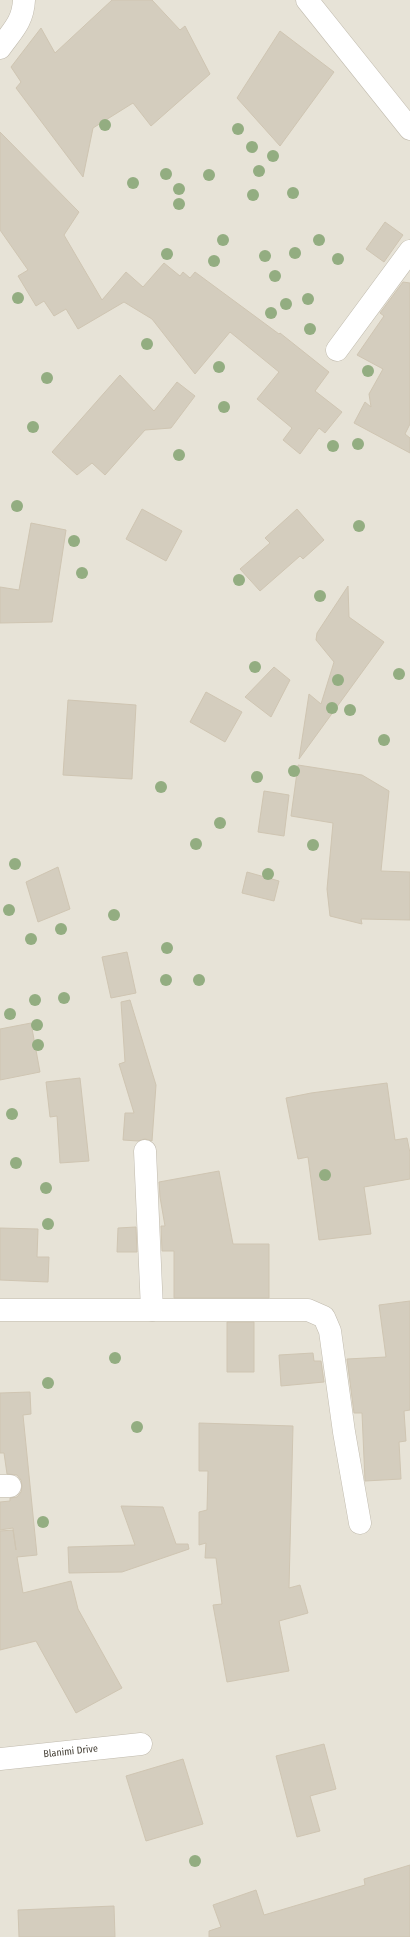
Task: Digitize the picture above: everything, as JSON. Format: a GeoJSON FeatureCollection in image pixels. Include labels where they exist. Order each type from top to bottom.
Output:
{"type":"FeatureCollection","features":[{"type":"Feature","properties":{"kind":"street"},"geometry":{"type":"LineString","coordinates":[[0,48],[18,23],[23,13],[24,0]]}},
{"type":"Feature","properties":{"kind":"street"},"geometry":{"type":"LineString","coordinates":[[307,0],[410,129]]}},
{"type":"Feature","properties":{"kind":"street"},"geometry":{"type":"LineString","coordinates":[[337,350],[410,251]]}},
{"type":"Feature","properties":{"kind":"street"},"geometry":{"type":"LineString","coordinates":[[145,1152],[152,1310]]}},
{"type":"Feature","properties":{"kind":"street"},"geometry":{"type":"LineString","coordinates":[[0,1310],[308,1310],[324,1318],[330,1331],[344,1432],[360,1523]]}},
{"type":"Feature","properties":{"kind":"street","name":"Blanimi Drive"},"geometry":{"type":"LineString","coordinates":[[0,1760],[141,1744]]}},
{"type":"Feature","properties":{"kind":"shaded area"},"geometry":{"type":"Polygon","coordinates":[[[0,0],[410,0],[410,1937],[0,1937],[0,0]]]}},
{"type":"Feature","properties":{"kind":"building"},"geometry":{"type":"Polygon","coordinates":[[[112,0],[152,0],[180,30],[185,26],[210,74],[151,126],[133,103],[93,128],[83,177],[16,88],[21,82],[11,67],[41,28],[55,53],[112,0]]]}},
{"type":"Feature","properties":{"kind":"building"},"geometry":{"type":"Polygon","coordinates":[[[280,31],[334,72],[280,146],[237,98],[280,31]]]}},
{"type":"Feature","properties":{"kind":"building"},"geometry":{"type":"Polygon","coordinates":[[[0,132],[79,212],[64,235],[102,300],[126,272],[143,287],[164,263],[180,276],[183,272],[190,278],[195,272],[279,334],[280,333],[329,372],[315,391],[342,412],[325,433],[319,428],[300,454],[283,440],[292,428],[257,399],[279,372],[230,332],[195,374],[152,319],[124,302],[78,329],[66,309],[54,316],[44,301],[36,306],[18,276],[28,270],[0,230],[0,132]]]}},
{"type":"Feature","properties":{"kind":"building"},"geometry":{"type":"Polygon","coordinates":[[[385,222],[403,235],[384,262],[366,249],[385,222]]]}},
{"type":"Feature","properties":{"kind":"building"},"geometry":{"type":"Polygon","coordinates":[[[403,282],[410,283],[410,424],[405,434],[410,438],[410,453],[354,423],[365,402],[371,407],[369,394],[383,369],[357,355],[384,316],[380,313],[403,282]]]}},
{"type":"Feature","properties":{"kind":"building"},"geometry":{"type":"Polygon","coordinates":[[[120,375],[154,411],[177,382],[195,396],[171,428],[145,430],[105,475],[92,463],[77,475],[52,452],[120,375]]]}},
{"type":"Feature","properties":{"kind":"building"},"geometry":{"type":"Polygon","coordinates":[[[142,509],[182,531],[166,561],[126,539],[142,509]]]}},
{"type":"Feature","properties":{"kind":"building"},"geometry":{"type":"Polygon","coordinates":[[[297,509],[324,540],[303,559],[300,556],[260,591],[240,569],[270,543],[265,538],[297,509]]]}},
{"type":"Feature","properties":{"kind":"building"},"geometry":{"type":"Polygon","coordinates":[[[31,523],[66,530],[52,622],[0,623],[0,587],[19,590],[31,523]]]}},
{"type":"Feature","properties":{"kind":"building"},"geometry":{"type":"Polygon","coordinates":[[[348,586],[349,617],[384,642],[299,759],[309,694],[321,704],[334,662],[316,640],[317,633],[348,586]]]}},
{"type":"Feature","properties":{"kind":"building"},"geometry":{"type":"Polygon","coordinates":[[[274,667],[290,680],[271,717],[245,697],[274,667]]]}},
{"type":"Feature","properties":{"kind":"building"},"geometry":{"type":"Polygon","coordinates":[[[206,692],[242,712],[225,742],[190,722],[206,692]]]}},
{"type":"Feature","properties":{"kind":"building"},"geometry":{"type":"Polygon","coordinates":[[[68,700],[136,705],[132,779],[63,775],[68,700]]]}},
{"type":"Feature","properties":{"kind":"building"},"geometry":{"type":"Polygon","coordinates":[[[298,765],[362,775],[389,791],[381,871],[410,872],[410,920],[361,919],[362,924],[330,916],[327,889],[333,823],[291,816],[298,765]]]}},
{"type":"Feature","properties":{"kind":"building"},"geometry":{"type":"Polygon","coordinates":[[[264,791],[289,795],[284,836],[258,832],[264,791]]]}},
{"type":"Feature","properties":{"kind":"building"},"geometry":{"type":"Polygon","coordinates":[[[58,867],[70,909],[38,922],[26,882],[58,867]]]}},
{"type":"Feature","properties":{"kind":"building"},"geometry":{"type":"Polygon","coordinates":[[[247,872],[279,881],[274,901],[242,893],[247,872]]]}},
{"type":"Feature","properties":{"kind":"building"},"geometry":{"type":"Polygon","coordinates":[[[127,952],[136,993],[111,998],[102,957],[127,952]]]}},
{"type":"Feature","properties":{"kind":"building"},"geometry":{"type":"Polygon","coordinates":[[[130,1000],[156,1085],[152,1141],[145,1139],[138,1141],[123,1140],[125,1113],[134,1113],[119,1064],[125,1062],[121,1002],[130,1000]]]}},
{"type":"Feature","properties":{"kind":"building"},"geometry":{"type":"Polygon","coordinates":[[[31,1023],[40,1072],[0,1080],[0,1029],[31,1023]]]}},
{"type":"Feature","properties":{"kind":"building"},"geometry":{"type":"Polygon","coordinates":[[[80,1078],[89,1161],[60,1163],[57,1116],[50,1117],[46,1082],[80,1078]]]}},
{"type":"Feature","properties":{"kind":"building"},"geometry":{"type":"Polygon","coordinates":[[[387,1083],[395,1140],[407,1138],[410,1153],[410,1179],[364,1187],[371,1234],[319,1240],[308,1157],[298,1159],[286,1098],[311,1093],[387,1083]]]}},
{"type":"Feature","properties":{"kind":"building"},"geometry":{"type":"Polygon","coordinates":[[[219,1171],[233,1244],[269,1244],[269,1298],[174,1298],[174,1251],[162,1251],[161,1226],[165,1226],[159,1182],[219,1171]]]}},
{"type":"Feature","properties":{"kind":"building"},"geometry":{"type":"Polygon","coordinates":[[[136,1227],[137,1252],[117,1252],[118,1228],[136,1227]]]}},
{"type":"Feature","properties":{"kind":"building"},"geometry":{"type":"Polygon","coordinates":[[[0,1228],[38,1229],[37,1257],[49,1257],[48,1282],[0,1280],[0,1228]]]}},
{"type":"Feature","properties":{"kind":"building"},"geometry":{"type":"Polygon","coordinates":[[[410,1301],[410,1410],[404,1411],[406,1441],[399,1442],[401,1479],[365,1481],[362,1413],[354,1413],[347,1359],[386,1357],[379,1305],[410,1301]]]}},
{"type":"Feature","properties":{"kind":"building"},"geometry":{"type":"Polygon","coordinates":[[[227,1322],[254,1322],[254,1372],[227,1372],[227,1322]]]}},
{"type":"Feature","properties":{"kind":"building"},"geometry":{"type":"Polygon","coordinates":[[[313,1353],[314,1361],[321,1361],[324,1382],[281,1386],[279,1355],[313,1353]]]}},
{"type":"Feature","properties":{"kind":"building"},"geometry":{"type":"Polygon","coordinates":[[[30,1392],[31,1414],[23,1415],[37,1555],[17,1557],[23,1593],[71,1581],[78,1609],[122,1688],[76,1713],[36,1641],[0,1650],[0,1531],[13,1530],[16,1550],[13,1528],[0,1530],[0,1502],[10,1501],[10,1498],[17,1497],[21,1492],[22,1486],[21,1480],[17,1475],[7,1474],[4,1453],[0,1453],[0,1393],[30,1392]]]}},
{"type":"Feature","properties":{"kind":"building"},"geometry":{"type":"Polygon","coordinates":[[[199,1423],[293,1426],[289,1588],[300,1585],[308,1613],[279,1621],[289,1671],[227,1682],[213,1605],[222,1604],[216,1558],[205,1558],[206,1543],[199,1545],[199,1512],[207,1510],[208,1471],[199,1471],[199,1423]]]}},
{"type":"Feature","properties":{"kind":"building"},"geometry":{"type":"Polygon","coordinates":[[[121,1506],[163,1507],[176,1544],[188,1544],[189,1549],[122,1572],[69,1573],[68,1547],[135,1545],[121,1506]]]}},
{"type":"Feature","properties":{"kind":"building"},"geometry":{"type":"Polygon","coordinates":[[[324,1744],[336,1789],[310,1796],[320,1831],[297,1837],[276,1756],[324,1744]]]}},
{"type":"Feature","properties":{"kind":"building"},"geometry":{"type":"Polygon","coordinates":[[[183,1759],[203,1824],[146,1841],[126,1776],[183,1759]]]}},
{"type":"Feature","properties":{"kind":"building"},"geometry":{"type":"Polygon","coordinates":[[[410,1865],[410,1937],[209,1937],[209,1931],[221,1927],[213,1905],[256,1890],[264,1915],[365,1885],[364,1879],[410,1865]]]}},
{"type":"Feature","properties":{"kind":"building"},"geometry":{"type":"Polygon","coordinates":[[[114,1906],[115,1937],[19,1937],[18,1910],[114,1906]]]}}]}
